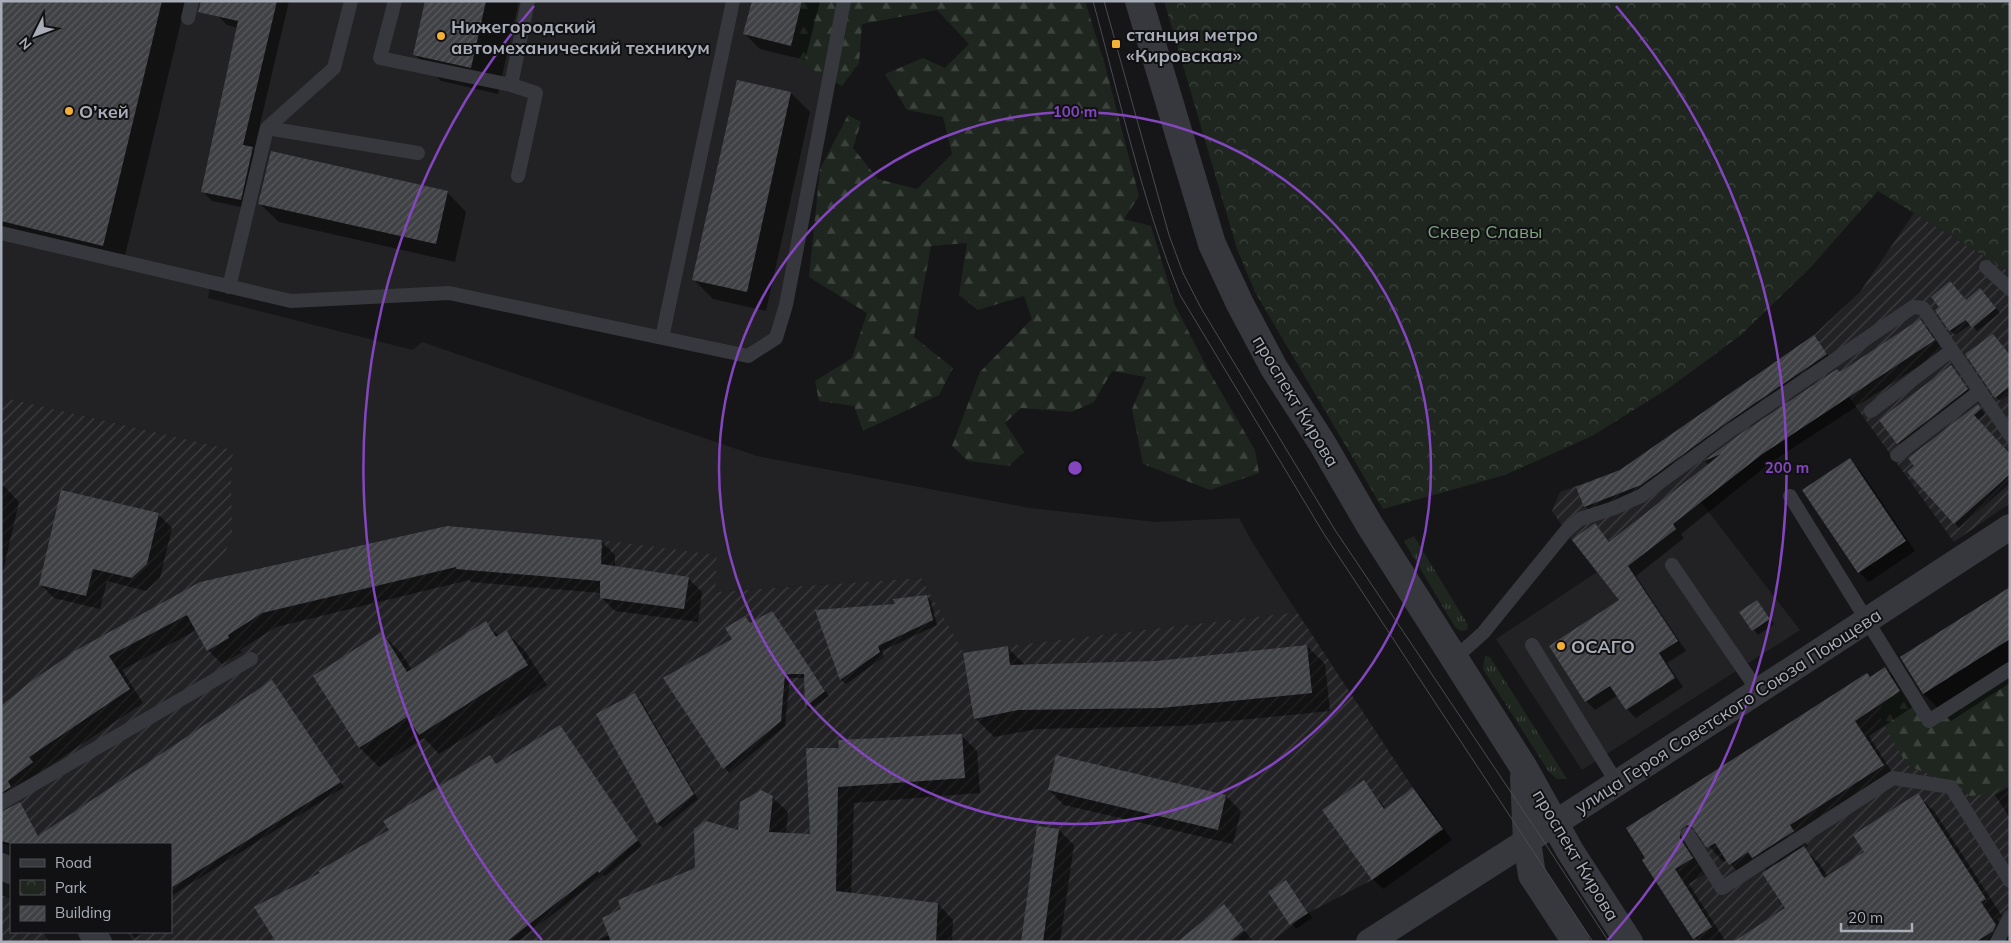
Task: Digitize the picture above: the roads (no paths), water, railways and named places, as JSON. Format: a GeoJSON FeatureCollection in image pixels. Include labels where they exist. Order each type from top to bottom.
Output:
{"type":"FeatureCollection","features":[{"type":"Feature","properties":{"kind":"street","name":"проспект Кирова"},"geometry":{"type":"LineString","coordinates":[[1139,1],[1212,244],[1240,304],[1274,368],[1322,443],[1369,524],[1456,658],[1524,768],[1570,851],[1629,942]]}},
{"type":"Feature","properties":{"kind":"street","name":"улица Героя Советского Союза Поющева"},"geometry":{"type":"LineString","coordinates":[[1369,942],[2010,527]]}},
{"type":"Feature","properties":{"kind":"street","name":"проспект Кирова"},"geometry":{"type":"LineString","coordinates":[[1524,768],[1527,841],[1532,875],[1576,942]]}},
{"type":"Feature","properties":{"kind":"lane"},"geometry":{"type":"LineString","coordinates":[[188,18],[192,1]]}},
{"type":"Feature","properties":{"kind":"lane"},"geometry":{"type":"LineString","coordinates":[[229,286],[267,128],[334,68],[352,1]]}},
{"type":"Feature","properties":{"kind":"lane"},"geometry":{"type":"LineString","coordinates":[[395,1],[380,58],[511,85],[536,93],[518,176]]}},
{"type":"Feature","properties":{"kind":"lane"},"geometry":{"type":"LineString","coordinates":[[511,85],[528,1]]}},
{"type":"Feature","properties":{"kind":"lane"},"geometry":{"type":"LineString","coordinates":[[662,338],[733,1]]}},
{"type":"Feature","properties":{"kind":"lane"},"geometry":{"type":"LineString","coordinates":[[1,233],[291,301],[449,293],[748,356],[776,338],[786,305],[844,1]]}},
{"type":"Feature","properties":{"kind":"lane"},"geometry":{"type":"LineString","coordinates":[[267,128],[418,153]]}},
{"type":"Feature","properties":{"kind":"lane"},"geometry":{"type":"LineString","coordinates":[[1986,267],[2010,289]]}},
{"type":"Feature","properties":{"kind":"lane"},"geometry":{"type":"LineString","coordinates":[[1456,658],[1483,633],[1566,531],[1580,518],[1614,508],[1641,496],[1731,430],[1914,307],[1923,308],[2010,435]]}},
{"type":"Feature","properties":{"kind":"lane"},"geometry":{"type":"LineString","coordinates":[[1871,410],[1952,350]]}},
{"type":"Feature","properties":{"kind":"lane"},"geometry":{"type":"LineString","coordinates":[[1897,455],[1980,391]]}},
{"type":"Feature","properties":{"kind":"lane"},"geometry":{"type":"LineString","coordinates":[[1790,496],[1929,721],[2010,669]]}},
{"type":"Feature","properties":{"kind":"lane"},"geometry":{"type":"LineString","coordinates":[[1672,565],[1758,691]]}},
{"type":"Feature","properties":{"kind":"lane"},"geometry":{"type":"LineString","coordinates":[[1532,645],[1617,783]]}},
{"type":"Feature","properties":{"kind":"lane"},"geometry":{"type":"LineString","coordinates":[[1,803],[250,659]]}},
{"type":"Feature","properties":{"kind":"lane"},"geometry":{"type":"LineString","coordinates":[[1688,834],[1722,888],[1893,778],[1951,787],[2010,880]]}},
{"type":"Feature","properties":{"kind":"lane"},"geometry":{"type":"LineString","coordinates":[[1998,942],[2010,917]]}},
{"type":"Feature","properties":{"kind":"tram line"},"geometry":{"type":"LineString","coordinates":[[1093,1],[1143,186],[1166,259],[1180,295],[1324,534],[1593,942]]}},
{"type":"Feature","properties":{"kind":"tram line"},"geometry":{"type":"LineString","coordinates":[[1104,1],[1169,235],[1183,273],[1201,308],[1335,530],[1539,834],[1609,942]]}},
{"type":"Feature","properties":{"kind":"place","name":"Нижегородский автомеханический техникум"},"geometry":{"type":"Point","coordinates":[441,36]}},
{"type":"Feature","properties":{"kind":"place","name":"станция метро «Кировская»"},"geometry":{"type":"Point","coordinates":[1116,44]}},
{"type":"Feature","properties":{"kind":"place","name":"О’кей"},"geometry":{"type":"Point","coordinates":[69,111]}},
{"type":"Feature","properties":{"kind":"place","name":"ОСАГО"},"geometry":{"type":"Point","coordinates":[1561,646]}},
{"type":"Feature","properties":{"kind":"park label","name":"Сквер Славы"},"geometry":{"type":"Point","coordinates":[1485,231]}}]}
